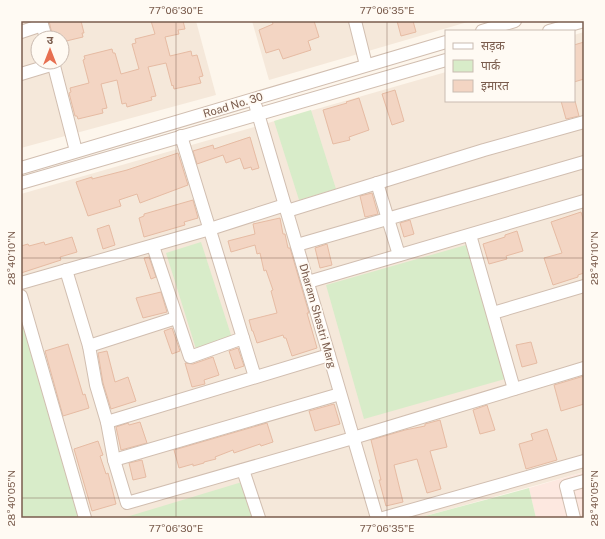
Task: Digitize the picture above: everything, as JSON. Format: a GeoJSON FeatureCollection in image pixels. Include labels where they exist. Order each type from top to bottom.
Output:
{"type":"FeatureCollection","features":[{"type":"Feature","properties":{"kind":"street"},"geometry":{"type":"LineString","coordinates":[[355,21],[366,65]]}},
{"type":"Feature","properties":{"kind":"street"},"geometry":{"type":"LineString","coordinates":[[488,27],[515,21]]}},
{"type":"Feature","properties":{"kind":"street"},"geometry":{"type":"LineString","coordinates":[[552,30],[584,21]]}},
{"type":"Feature","properties":{"kind":"street"},"geometry":{"type":"LineString","coordinates":[[21,32],[41,23]]}},
{"type":"Feature","properties":{"kind":"street","name":"Road No. 30"},"geometry":{"type":"LineString","coordinates":[[21,168],[445,42]]}},
{"type":"Feature","properties":{"kind":"street","name":"Road No. 30"},"geometry":{"type":"LineString","coordinates":[[21,183],[445,60]]}},
{"type":"Feature","properties":{"kind":"street"},"geometry":{"type":"LineString","coordinates":[[21,74],[33,70]]}},
{"type":"Feature","properties":{"kind":"street"},"geometry":{"type":"LineString","coordinates":[[56,70],[76,151]]}},
{"type":"Feature","properties":{"kind":"street","name":"Dharam Shastri Marg"},"geometry":{"type":"LineString","coordinates":[[254,99],[377,518]]}},
{"type":"Feature","properties":{"kind":"street"},"geometry":{"type":"LineString","coordinates":[[21,283],[376,183],[484,150],[584,122]]}},
{"type":"Feature","properties":{"kind":"street"},"geometry":{"type":"LineString","coordinates":[[181,136],[255,377]]}},
{"type":"Feature","properties":{"kind":"street"},"geometry":{"type":"LineString","coordinates":[[297,245],[584,162]]}},
{"type":"Feature","properties":{"kind":"street"},"geometry":{"type":"LineString","coordinates":[[376,183],[399,255]]}},
{"type":"Feature","properties":{"kind":"street"},"geometry":{"type":"LineString","coordinates":[[308,282],[584,201]]}},
{"type":"Feature","properties":{"kind":"street"},"geometry":{"type":"LineString","coordinates":[[470,235],[514,389]]}},
{"type":"Feature","properties":{"kind":"street"},"geometry":{"type":"LineString","coordinates":[[153,246],[190,357],[244,338]]}},
{"type":"Feature","properties":{"kind":"street"},"geometry":{"type":"LineString","coordinates":[[66,270],[89,346],[96,385],[107,422],[114,460],[127,503],[353,438],[584,368]]}},
{"type":"Feature","properties":{"kind":"street"},"geometry":{"type":"LineString","coordinates":[[493,313],[584,286]]}},
{"type":"Feature","properties":{"kind":"street"},"geometry":{"type":"LineString","coordinates":[[21,296],[85,518]]}},
{"type":"Feature","properties":{"kind":"street"},"geometry":{"type":"LineString","coordinates":[[89,346],[176,318]]}},
{"type":"Feature","properties":{"kind":"street"},"geometry":{"type":"LineString","coordinates":[[107,422],[329,355]]}},
{"type":"Feature","properties":{"kind":"street"},"geometry":{"type":"LineString","coordinates":[[114,460],[340,394]]}},
{"type":"Feature","properties":{"kind":"street"},"geometry":{"type":"LineString","coordinates":[[383,518],[584,461]]}},
{"type":"Feature","properties":{"kind":"street"},"geometry":{"type":"LineString","coordinates":[[244,470],[259,518]]}},
{"type":"Feature","properties":{"kind":"street"},"geometry":{"type":"LineString","coordinates":[[574,518],[566,486],[584,481]]}},
{"type":"Feature","properties":{"kind":"shaded area"},"geometry":{"type":"Polygon","coordinates":[[[21,21],[196,21],[216,95],[21,148],[21,21]]]}},
{"type":"Feature","properties":{"kind":"shaded area"},"geometry":{"type":"Polygon","coordinates":[[[252,21],[471,21],[269,80],[252,21]]]}},
{"type":"Feature","properties":{"kind":"shaded area"},"geometry":{"type":"Polygon","coordinates":[[[584,32],[584,472],[418,518],[21,518],[21,194],[445,72],[445,102],[575,102],[575,35],[584,32]]]}},
{"type":"Feature","properties":{"kind":"shaded area"},"geometry":{"type":"Polygon","coordinates":[[[584,472],[584,518],[536,518],[529,488],[584,472]]]}},
{"type":"Feature","properties":{"kind":"green space"},"geometry":{"type":"Polygon","coordinates":[[[311,110],[336,189],[299,200],[274,121],[311,110]]]}},
{"type":"Feature","properties":{"kind":"green space"},"geometry":{"type":"Polygon","coordinates":[[[201,242],[232,338],[196,349],[166,253],[201,242]]]}},
{"type":"Feature","properties":{"kind":"green space"},"geometry":{"type":"Polygon","coordinates":[[[466,245],[505,379],[364,419],[326,285],[466,245]]]}},
{"type":"Feature","properties":{"kind":"green space"},"geometry":{"type":"Polygon","coordinates":[[[21,299],[91,518],[21,518],[21,299]]]}},
{"type":"Feature","properties":{"kind":"green space"},"geometry":{"type":"Polygon","coordinates":[[[242,482],[255,518],[123,518],[242,482]]]}},
{"type":"Feature","properties":{"kind":"green space"},"geometry":{"type":"Polygon","coordinates":[[[529,488],[536,518],[418,518],[529,488]]]}},
{"type":"Feature","properties":{"kind":"building"},"geometry":{"type":"Polygon","coordinates":[[[49,21],[81,21],[84,33],[82,33],[83,37],[70,40],[70,30],[51,30],[49,21]]]}},
{"type":"Feature","properties":{"kind":"building"},"geometry":{"type":"Polygon","coordinates":[[[151,21],[183,21],[185,29],[178,30],[179,34],[165,37],[170,56],[191,51],[192,56],[197,55],[203,76],[199,77],[201,83],[174,89],[166,63],[148,67],[156,96],[151,97],[152,100],[127,107],[126,103],[122,104],[117,80],[101,84],[107,108],[102,109],[103,113],[78,119],[77,116],[75,116],[69,93],[71,92],[70,88],[89,83],[83,60],[85,59],[84,56],[112,49],[113,53],[115,53],[121,74],[139,69],[132,44],[136,43],[135,39],[155,34],[151,21]]]}},
{"type":"Feature","properties":{"kind":"building"},"geometry":{"type":"Polygon","coordinates":[[[272,21],[314,21],[319,37],[308,41],[311,50],[283,59],[279,49],[266,53],[259,30],[273,24],[272,21]]]}},
{"type":"Feature","properties":{"kind":"building"},"geometry":{"type":"Polygon","coordinates":[[[397,21],[413,21],[416,32],[401,36],[397,21]]]}},
{"type":"Feature","properties":{"kind":"building"},"geometry":{"type":"Polygon","coordinates":[[[584,42],[584,79],[575,82],[575,45],[584,42]]]}},
{"type":"Feature","properties":{"kind":"building"},"geometry":{"type":"Polygon","coordinates":[[[395,90],[404,121],[392,125],[382,94],[395,90]]]}},
{"type":"Feature","properties":{"kind":"building"},"geometry":{"type":"Polygon","coordinates":[[[359,98],[369,130],[349,137],[350,140],[333,144],[323,110],[359,98]]]}},
{"type":"Feature","properties":{"kind":"building"},"geometry":{"type":"Polygon","coordinates":[[[575,101],[579,116],[566,119],[561,102],[575,101]]]}},
{"type":"Feature","properties":{"kind":"building"},"geometry":{"type":"Polygon","coordinates":[[[250,137],[259,168],[252,170],[251,167],[244,169],[240,158],[226,163],[223,155],[197,164],[193,151],[213,145],[214,149],[250,137]]]}},
{"type":"Feature","properties":{"kind":"building"},"geometry":{"type":"Polygon","coordinates":[[[178,153],[188,185],[140,203],[137,194],[119,200],[121,206],[88,216],[76,182],[92,177],[92,179],[127,170],[178,153]]]}},
{"type":"Feature","properties":{"kind":"building"},"geometry":{"type":"Polygon","coordinates":[[[372,193],[378,214],[365,217],[360,196],[372,193]]]}},
{"type":"Feature","properties":{"kind":"building"},"geometry":{"type":"Polygon","coordinates":[[[193,200],[198,218],[184,222],[185,225],[144,237],[139,218],[144,216],[144,214],[193,200]]]}},
{"type":"Feature","properties":{"kind":"building"},"geometry":{"type":"Polygon","coordinates":[[[581,212],[584,222],[584,273],[578,275],[578,277],[553,285],[544,258],[562,253],[551,222],[581,212]]]}},
{"type":"Feature","properties":{"kind":"building"},"geometry":{"type":"Polygon","coordinates":[[[280,218],[283,234],[285,234],[288,248],[290,248],[309,313],[307,313],[317,348],[292,356],[286,338],[284,338],[283,335],[257,343],[249,320],[277,313],[271,291],[273,290],[266,270],[264,271],[260,253],[257,254],[255,245],[231,252],[228,241],[255,234],[253,224],[280,218]]]}},
{"type":"Feature","properties":{"kind":"building"},"geometry":{"type":"Polygon","coordinates":[[[410,220],[414,234],[404,237],[400,223],[410,220]]]}},
{"type":"Feature","properties":{"kind":"building"},"geometry":{"type":"Polygon","coordinates":[[[109,225],[115,245],[103,249],[97,229],[109,225]]]}},
{"type":"Feature","properties":{"kind":"building"},"geometry":{"type":"Polygon","coordinates":[[[517,231],[523,251],[506,256],[507,259],[489,264],[483,244],[505,237],[505,235],[517,231]]]}},
{"type":"Feature","properties":{"kind":"building"},"geometry":{"type":"Polygon","coordinates":[[[72,237],[77,252],[60,257],[61,260],[21,273],[21,246],[28,244],[29,246],[44,242],[45,245],[72,237]]]}},
{"type":"Feature","properties":{"kind":"building"},"geometry":{"type":"Polygon","coordinates":[[[327,244],[332,265],[320,268],[315,248],[327,244]]]}},
{"type":"Feature","properties":{"kind":"building"},"geometry":{"type":"Polygon","coordinates":[[[149,257],[156,277],[151,279],[144,258],[149,257]]]}},
{"type":"Feature","properties":{"kind":"building"},"geometry":{"type":"Polygon","coordinates":[[[161,292],[167,312],[143,318],[136,298],[161,292]]]}},
{"type":"Feature","properties":{"kind":"building"},"geometry":{"type":"Polygon","coordinates":[[[172,328],[180,351],[172,354],[164,331],[172,328]]]}},
{"type":"Feature","properties":{"kind":"building"},"geometry":{"type":"Polygon","coordinates":[[[531,342],[537,363],[522,367],[516,345],[531,342]]]}},
{"type":"Feature","properties":{"kind":"building"},"geometry":{"type":"Polygon","coordinates":[[[68,344],[83,395],[85,394],[89,408],[63,416],[45,351],[68,344]]]}},
{"type":"Feature","properties":{"kind":"building"},"geometry":{"type":"Polygon","coordinates":[[[238,348],[244,366],[235,369],[229,351],[238,348]]]}},
{"type":"Feature","properties":{"kind":"building"},"geometry":{"type":"Polygon","coordinates":[[[107,351],[115,382],[128,377],[136,401],[111,409],[103,383],[98,353],[107,351]]]}},
{"type":"Feature","properties":{"kind":"building"},"geometry":{"type":"Polygon","coordinates":[[[213,357],[219,375],[204,380],[205,384],[192,387],[185,363],[193,364],[213,357]]]}},
{"type":"Feature","properties":{"kind":"building"},"geometry":{"type":"Polygon","coordinates":[[[584,376],[584,404],[561,411],[554,385],[584,376]]]}},
{"type":"Feature","properties":{"kind":"building"},"geometry":{"type":"Polygon","coordinates":[[[334,404],[340,424],[315,431],[309,411],[334,404]]]}},
{"type":"Feature","properties":{"kind":"building"},"geometry":{"type":"Polygon","coordinates":[[[487,405],[495,430],[480,434],[473,410],[487,405]]]}},
{"type":"Feature","properties":{"kind":"building"},"geometry":{"type":"Polygon","coordinates":[[[440,420],[447,447],[430,451],[441,489],[427,493],[417,459],[394,465],[403,502],[386,506],[371,440],[425,426],[425,424],[440,420]]]}},
{"type":"Feature","properties":{"kind":"building"},"geometry":{"type":"Polygon","coordinates":[[[140,422],[147,443],[121,450],[116,427],[128,423],[129,425],[140,422]]]}},
{"type":"Feature","properties":{"kind":"building"},"geometry":{"type":"Polygon","coordinates":[[[267,423],[273,442],[261,446],[260,444],[234,453],[233,450],[215,457],[216,459],[204,463],[179,468],[174,450],[267,423]]]}},
{"type":"Feature","properties":{"kind":"building"},"geometry":{"type":"Polygon","coordinates":[[[547,429],[557,460],[526,469],[519,444],[533,440],[531,434],[547,429]]]}},
{"type":"Feature","properties":{"kind":"building"},"geometry":{"type":"Polygon","coordinates":[[[98,441],[103,455],[100,456],[106,474],[108,473],[116,504],[92,511],[74,449],[98,441]]]}},
{"type":"Feature","properties":{"kind":"building"},"geometry":{"type":"Polygon","coordinates":[[[142,460],[146,477],[133,480],[129,463],[142,460]]]}}]}
